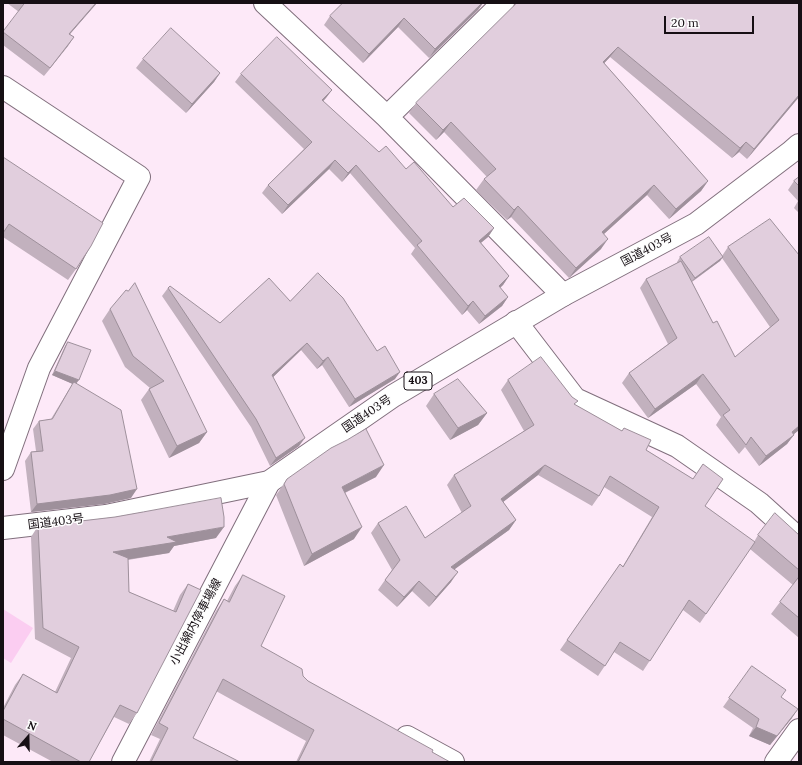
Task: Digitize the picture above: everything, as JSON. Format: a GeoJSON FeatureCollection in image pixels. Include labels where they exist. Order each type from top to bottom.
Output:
{"type":"FeatureCollection","features":[{"type":"Feature","properties":{"kind":"main road"},"geometry":{"type":"LineString","coordinates":[[265,3],[387,117],[563,295]]}},
{"type":"Feature","properties":{"kind":"main road"},"geometry":{"type":"LineString","coordinates":[[387,117],[503,3]]}},
{"type":"Feature","properties":{"kind":"main road"},"geometry":{"type":"LineString","coordinates":[[3,87],[139,177],[39,368],[3,469]]}},
{"type":"Feature","properties":{"kind":"main road","name":"国道403号"},"geometry":{"type":"LineString","coordinates":[[3,528],[106,516],[269,482],[393,396],[563,295],[696,224],[799,145]]}},
{"type":"Feature","properties":{"kind":"main road"},"geometry":{"type":"LineString","coordinates":[[516,322],[575,399],[677,446],[759,503],[799,539]]}},
{"type":"Feature","properties":{"kind":"main road","name":"小出綿内停車場線"},"geometry":{"type":"LineString","coordinates":[[123,762],[269,482]]}},
{"type":"Feature","properties":{"kind":"main road"},"geometry":{"type":"LineString","coordinates":[[390,727],[453,762]]}},
{"type":"Feature","properties":{"kind":"main road"},"geometry":{"type":"LineString","coordinates":[[776,762],[799,730]]}},
{"type":"Feature","properties":{"kind":"shaded area"},"geometry":{"type":"Polygon","coordinates":[[[3,609],[33,628],[11,663],[3,658],[3,609]]]}},
{"type":"Feature","properties":{"kind":"building"},"geometry":{"type":"Polygon","coordinates":[[[25,3],[96,3],[69,34],[74,37],[50,68],[3,32],[25,3]]]}},
{"type":"Feature","properties":{"kind":"building"},"geometry":{"type":"Polygon","coordinates":[[[343,3],[482,3],[435,49],[404,18],[369,54],[330,16],[343,3]]]}},
{"type":"Feature","properties":{"kind":"building"},"geometry":{"type":"Polygon","coordinates":[[[517,3],[799,3],[799,95],[754,149],[746,142],[740,148],[618,47],[603,62],[708,181],[676,209],[654,185],[602,232],[608,239],[576,268],[518,206],[514,210],[484,179],[496,169],[451,122],[443,130],[416,103],[517,3]]]}},
{"type":"Feature","properties":{"kind":"building"},"geometry":{"type":"Polygon","coordinates":[[[171,28],[220,73],[192,104],[143,59],[171,28]]]}},
{"type":"Feature","properties":{"kind":"building"},"geometry":{"type":"Polygon","coordinates":[[[277,37],[332,90],[322,100],[379,152],[386,146],[406,169],[414,162],[453,207],[464,198],[494,228],[479,241],[509,276],[499,286],[508,297],[485,316],[473,301],[468,306],[417,245],[422,241],[356,165],[348,173],[335,160],[288,205],[268,185],[312,142],[241,74],[277,37]]]}},
{"type":"Feature","properties":{"kind":"building"},"geometry":{"type":"Polygon","coordinates":[[[3,157],[103,223],[91,246],[76,269],[9,224],[3,233],[3,157]]]}},
{"type":"Feature","properties":{"kind":"building"},"geometry":{"type":"Polygon","coordinates":[[[799,177],[799,186],[794,181],[799,177]]]}},
{"type":"Feature","properties":{"kind":"building"},"geometry":{"type":"Polygon","coordinates":[[[770,219],[799,255],[799,426],[792,432],[794,435],[766,456],[751,437],[746,445],[723,415],[730,410],[703,374],[655,409],[629,373],[677,338],[646,279],[681,261],[713,323],[717,321],[735,357],[779,320],[728,247],[770,219]]]}},
{"type":"Feature","properties":{"kind":"building"},"geometry":{"type":"Polygon","coordinates":[[[709,237],[723,257],[695,278],[680,257],[709,237]]]}},
{"type":"Feature","properties":{"kind":"building"},"geometry":{"type":"Polygon","coordinates":[[[318,273],[343,298],[377,351],[385,346],[400,372],[355,399],[328,357],[323,361],[307,343],[272,375],[305,438],[276,458],[256,419],[168,288],[170,286],[220,323],[269,278],[290,301],[318,273]]]}},
{"type":"Feature","properties":{"kind":"building"},"geometry":{"type":"Polygon","coordinates":[[[135,283],[207,432],[177,446],[149,389],[164,381],[133,356],[110,309],[126,290],[128,291],[135,283]]]}},
{"type":"Feature","properties":{"kind":"building"},"geometry":{"type":"Polygon","coordinates":[[[68,342],[91,350],[79,380],[55,371],[68,342]]]}},
{"type":"Feature","properties":{"kind":"building"},"geometry":{"type":"Polygon","coordinates":[[[541,357],[572,397],[578,401],[574,404],[622,431],[624,428],[651,440],[646,450],[693,479],[703,464],[723,479],[705,506],[755,542],[706,614],[689,600],[650,661],[620,642],[605,666],[567,640],[620,564],[623,567],[659,507],[610,476],[599,496],[545,465],[501,499],[516,520],[451,567],[458,572],[436,597],[419,581],[404,597],[385,580],[400,560],[378,523],[406,506],[425,538],[471,506],[454,475],[534,425],[508,380],[541,357]]]}},
{"type":"Feature","properties":{"kind":"building"},"geometry":{"type":"Polygon","coordinates":[[[458,379],[487,413],[458,428],[434,394],[458,379]]]}},
{"type":"Feature","properties":{"kind":"building"},"geometry":{"type":"Polygon","coordinates":[[[74,382],[121,410],[137,489],[110,495],[37,504],[31,452],[43,451],[39,421],[52,419],[74,382]]]}},
{"type":"Feature","properties":{"kind":"building"},"geometry":{"type":"Polygon","coordinates":[[[366,429],[384,465],[342,487],[362,527],[312,554],[284,484],[287,479],[331,448],[366,429]]]}},
{"type":"Feature","properties":{"kind":"building"},"geometry":{"type":"Polygon","coordinates":[[[221,498],[224,527],[167,537],[177,542],[113,552],[128,558],[129,592],[176,612],[188,584],[201,590],[137,713],[120,705],[89,762],[81,762],[3,719],[3,711],[23,674],[57,693],[79,647],[43,628],[38,526],[115,517],[221,498]]]}},
{"type":"Feature","properties":{"kind":"building"},"geometry":{"type":"Polygon","coordinates":[[[775,513],[799,535],[799,570],[758,535],[775,513]]]}},
{"type":"Feature","properties":{"kind":"building"},"geometry":{"type":"Polygon","coordinates":[[[243,575],[285,596],[261,646],[302,669],[303,676],[308,681],[433,750],[432,752],[450,762],[298,762],[314,730],[223,679],[193,738],[240,762],[151,762],[168,728],[159,723],[224,599],[229,602],[243,575]]]}},
{"type":"Feature","properties":{"kind":"building"},"geometry":{"type":"Polygon","coordinates":[[[799,577],[799,618],[780,602],[799,577]]]}},
{"type":"Feature","properties":{"kind":"building"},"geometry":{"type":"Polygon","coordinates":[[[752,666],[786,690],[781,697],[798,709],[777,736],[756,727],[759,719],[729,698],[752,666]]]}}]}
